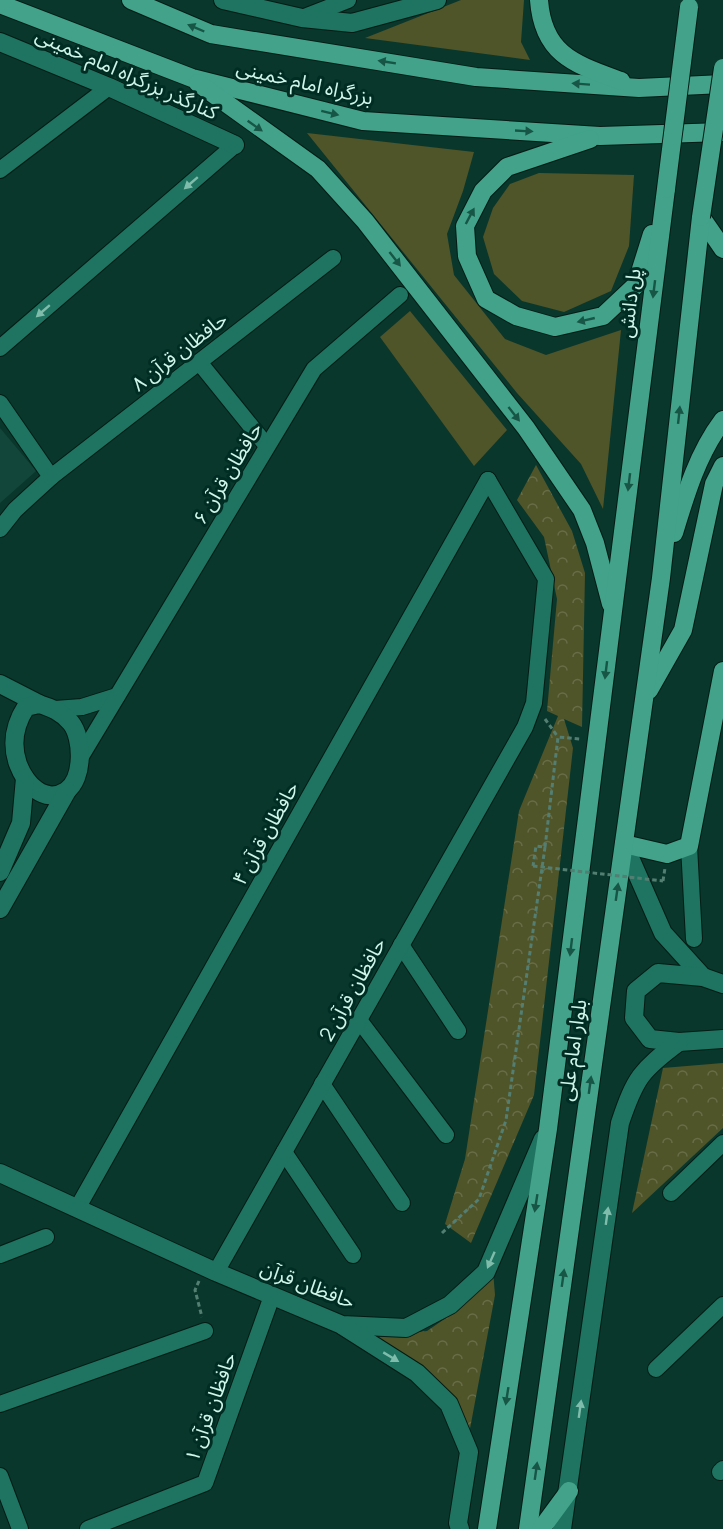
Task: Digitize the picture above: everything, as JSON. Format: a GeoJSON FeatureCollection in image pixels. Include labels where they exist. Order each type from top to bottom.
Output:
{"type":"FeatureCollection","features":[{"type":"Feature","properties":{"kind":"highway","name":"بزرگراه امام خمینی"},"geometry":{"type":"LineString","coordinates":[[131,0],[211,34],[476,76],[639,88],[723,84]]}},
{"type":"Feature","properties":{"kind":"highway"},"geometry":{"type":"LineString","coordinates":[[539,0],[547,38],[576,64],[639,88]]}},
{"type":"Feature","properties":{"kind":"highway","name":"پل دانش"},"geometry":{"type":"LineString","coordinates":[[613,612],[688,2]]}},
{"type":"Feature","properties":{"kind":"highway","name":"بزرگراه امام خمینی"},"geometry":{"type":"LineString","coordinates":[[0,4],[192,78],[363,121],[600,136],[723,132]]}},
{"type":"Feature","properties":{"kind":"highway"},"geometry":{"type":"LineString","coordinates":[[661,578],[701,217],[723,68]]}},
{"type":"Feature","properties":{"kind":"highway"},"geometry":{"type":"LineString","coordinates":[[192,78],[318,169],[366,221],[526,428],[582,510],[595,543],[613,612]]}},
{"type":"Feature","properties":{"kind":"highway"},"geometry":{"type":"LineString","coordinates":[[600,136],[507,167],[483,191],[465,226],[467,256],[486,299],[516,316],[555,327],[603,316],[636,285],[666,189]]}},
{"type":"Feature","properties":{"kind":"highway"},"geometry":{"type":"LineString","coordinates":[[701,217],[723,249]]}},
{"type":"Feature","properties":{"kind":"highway"},"geometry":{"type":"LineString","coordinates":[[661,578],[690,481],[711,435],[723,420]]}},
{"type":"Feature","properties":{"kind":"highway"},"geometry":{"type":"LineString","coordinates":[[644,700],[683,630],[714,484],[723,466]]}},
{"type":"Feature","properties":{"kind":"highway","name":"بلوار امام علی"},"geometry":{"type":"LineString","coordinates":[[528,1529],[661,578]]}},
{"type":"Feature","properties":{"kind":"highway","name":"بلوار امام علی"},"geometry":{"type":"LineString","coordinates":[[487,1529],[548,1129],[613,612]]}},
{"type":"Feature","properties":{"kind":"highway"},"geometry":{"type":"LineString","coordinates":[[624,844],[667,854],[689,846],[723,671]]}},
{"type":"Feature","properties":{"kind":"highway"},"geometry":{"type":"LineString","coordinates":[[541,1529],[569,1491]]}},
{"type":"Feature","properties":{"kind":"street"},"geometry":{"type":"LineString","coordinates":[[223,0],[302,18],[352,24],[437,0]]}},
{"type":"Feature","properties":{"kind":"street"},"geometry":{"type":"LineString","coordinates":[[302,18],[348,0]]}},
{"type":"Feature","properties":{"kind":"street","name":"کنارگذر بزرگراه امام خمینی"},"geometry":{"type":"LineString","coordinates":[[0,42],[109,87],[235,145]]}},
{"type":"Feature","properties":{"kind":"street"},"geometry":{"type":"LineString","coordinates":[[0,170],[109,87]]}},
{"type":"Feature","properties":{"kind":"street"},"geometry":{"type":"LineString","coordinates":[[0,348],[235,145]]}},
{"type":"Feature","properties":{"kind":"street","name":"حافظان قرآن ۸"},"geometry":{"type":"LineString","coordinates":[[0,529],[15,510],[51,477],[333,258]]}},
{"type":"Feature","properties":{"kind":"street","name":"حافظان قرآن ۶"},"geometry":{"type":"LineString","coordinates":[[80,758],[314,369],[400,295]]}},
{"type":"Feature","properties":{"kind":"street"},"geometry":{"type":"LineString","coordinates":[[199,362],[267,446]]}},
{"type":"Feature","properties":{"kind":"street"},"geometry":{"type":"LineString","coordinates":[[0,403],[51,477]]}},
{"type":"Feature","properties":{"kind":"street","name":"حافظان قرآن 2"},"geometry":{"type":"LineString","coordinates":[[211,1270],[284,1152],[525,727],[534,703],[546,579],[488,480]]}},
{"type":"Feature","properties":{"kind":"street","name":"حافظان قرآن ۴"},"geometry":{"type":"LineString","coordinates":[[78,1206],[488,480]]}},
{"type":"Feature","properties":{"kind":"street"},"geometry":{"type":"LineString","coordinates":[[0,684],[47,707],[72,724],[80,758],[76,776],[0,909]]}},
{"type":"Feature","properties":{"kind":"street"},"geometry":{"type":"LineString","coordinates":[[68,791],[53,796],[39,793],[25,778],[17,763],[7,733],[26,707],[82,707],[117,696]]}},
{"type":"Feature","properties":{"kind":"street"},"geometry":{"type":"LineString","coordinates":[[0,872],[21,823],[25,778]]}},
{"type":"Feature","properties":{"kind":"street"},"geometry":{"type":"LineString","coordinates":[[624,844],[663,933],[703,977]]}},
{"type":"Feature","properties":{"kind":"street"},"geometry":{"type":"LineString","coordinates":[[689,846],[694,939]]}},
{"type":"Feature","properties":{"kind":"street"},"geometry":{"type":"LineString","coordinates":[[401,945],[458,1031]]}},
{"type":"Feature","properties":{"kind":"street"},"geometry":{"type":"LineString","coordinates":[[723,984],[703,977],[658,973],[636,991],[634,1018],[650,1039],[680,1042],[723,1039]]}},
{"type":"Feature","properties":{"kind":"street"},"geometry":{"type":"LineString","coordinates":[[359,1020],[446,1135]]}},
{"type":"Feature","properties":{"kind":"street"},"geometry":{"type":"LineString","coordinates":[[562,1529],[620,1123],[633,1085],[649,1064],[680,1042]]}},
{"type":"Feature","properties":{"kind":"street"},"geometry":{"type":"LineString","coordinates":[[322,1084],[402,1203]]}},
{"type":"Feature","properties":{"kind":"street","name":"حافظان قرآن"},"geometry":{"type":"LineString","coordinates":[[0,1173],[78,1206],[211,1270],[342,1326],[406,1328],[450,1305],[486,1272],[548,1129]]}},
{"type":"Feature","properties":{"kind":"street"},"geometry":{"type":"LineString","coordinates":[[671,1193],[723,1143]]}},
{"type":"Feature","properties":{"kind":"street"},"geometry":{"type":"LineString","coordinates":[[284,1152],[353,1255]]}},
{"type":"Feature","properties":{"kind":"street"},"geometry":{"type":"LineString","coordinates":[[0,1255],[46,1237]]}},
{"type":"Feature","properties":{"kind":"street","name":"حافظان قرآن ۱"},"geometry":{"type":"LineString","coordinates":[[88,1529],[205,1483],[239,1395],[272,1296]]}},
{"type":"Feature","properties":{"kind":"street"},"geometry":{"type":"LineString","coordinates":[[656,1369],[723,1305]]}},
{"type":"Feature","properties":{"kind":"street"},"geometry":{"type":"LineString","coordinates":[[342,1326],[417,1372],[449,1404],[469,1452],[458,1523],[460,1529]]}},
{"type":"Feature","properties":{"kind":"street"},"geometry":{"type":"LineString","coordinates":[[0,1404],[205,1330]]}},
{"type":"Feature","properties":{"kind":"street"},"geometry":{"type":"LineString","coordinates":[[0,1476],[20,1529]]}},
{"type":"Feature","properties":{"kind":"path"},"geometry":{"type":"LineString","coordinates":[[442,1233],[479,1199],[506,1120],[545,847],[558,737],[597,741]]}},
{"type":"Feature","properties":{"kind":"path"},"geometry":{"type":"LineString","coordinates":[[545,847],[536,846],[533,866],[663,881],[665,867]]}},
{"type":"Feature","properties":{"kind":"path"},"geometry":{"type":"LineString","coordinates":[[205,1330],[195,1290],[211,1270]]}},
{"type":"Feature","properties":{"kind":"shaded area"},"geometry":{"type":"Polygon","coordinates":[[[0,428],[36,471],[0,503],[0,428]]]}},
{"type":"Feature","properties":{"kind":"green space"},"geometry":{"type":"Polygon","coordinates":[[[461,0],[524,0],[521,42],[530,60],[365,38],[461,0]]]}},
{"type":"Feature","properties":{"kind":"green space"},"geometry":{"type":"Polygon","coordinates":[[[307,133],[474,152],[447,234],[454,275],[505,339],[546,355],[621,330],[603,509],[581,464],[517,393],[307,133]]]}},
{"type":"Feature","properties":{"kind":"green space"},"geometry":{"type":"Polygon","coordinates":[[[539,173],[634,175],[629,246],[611,291],[564,312],[522,301],[494,274],[483,237],[493,208],[510,184],[539,173]]]}},
{"type":"Feature","properties":{"kind":"green space"},"geometry":{"type":"Polygon","coordinates":[[[410,311],[507,430],[474,466],[380,337],[410,311]]]}},
{"type":"Feature","properties":{"kind":"green space"},"geometry":{"type":"Polygon","coordinates":[[[536,465],[572,531],[585,573],[582,727],[564,719],[573,748],[534,1095],[471,1243],[445,1224],[465,1159],[519,811],[558,716],[547,711],[557,599],[544,537],[517,500],[536,465]]]}},
{"type":"Feature","properties":{"kind":"green space"},"geometry":{"type":"Polygon","coordinates":[[[723,1063],[723,1128],[632,1213],[663,1068],[723,1063]]]}},
{"type":"Feature","properties":{"kind":"green space"},"geometry":{"type":"Polygon","coordinates":[[[493,1271],[495,1295],[469,1434],[373,1337],[427,1331],[462,1307],[493,1271]]]}}]}
